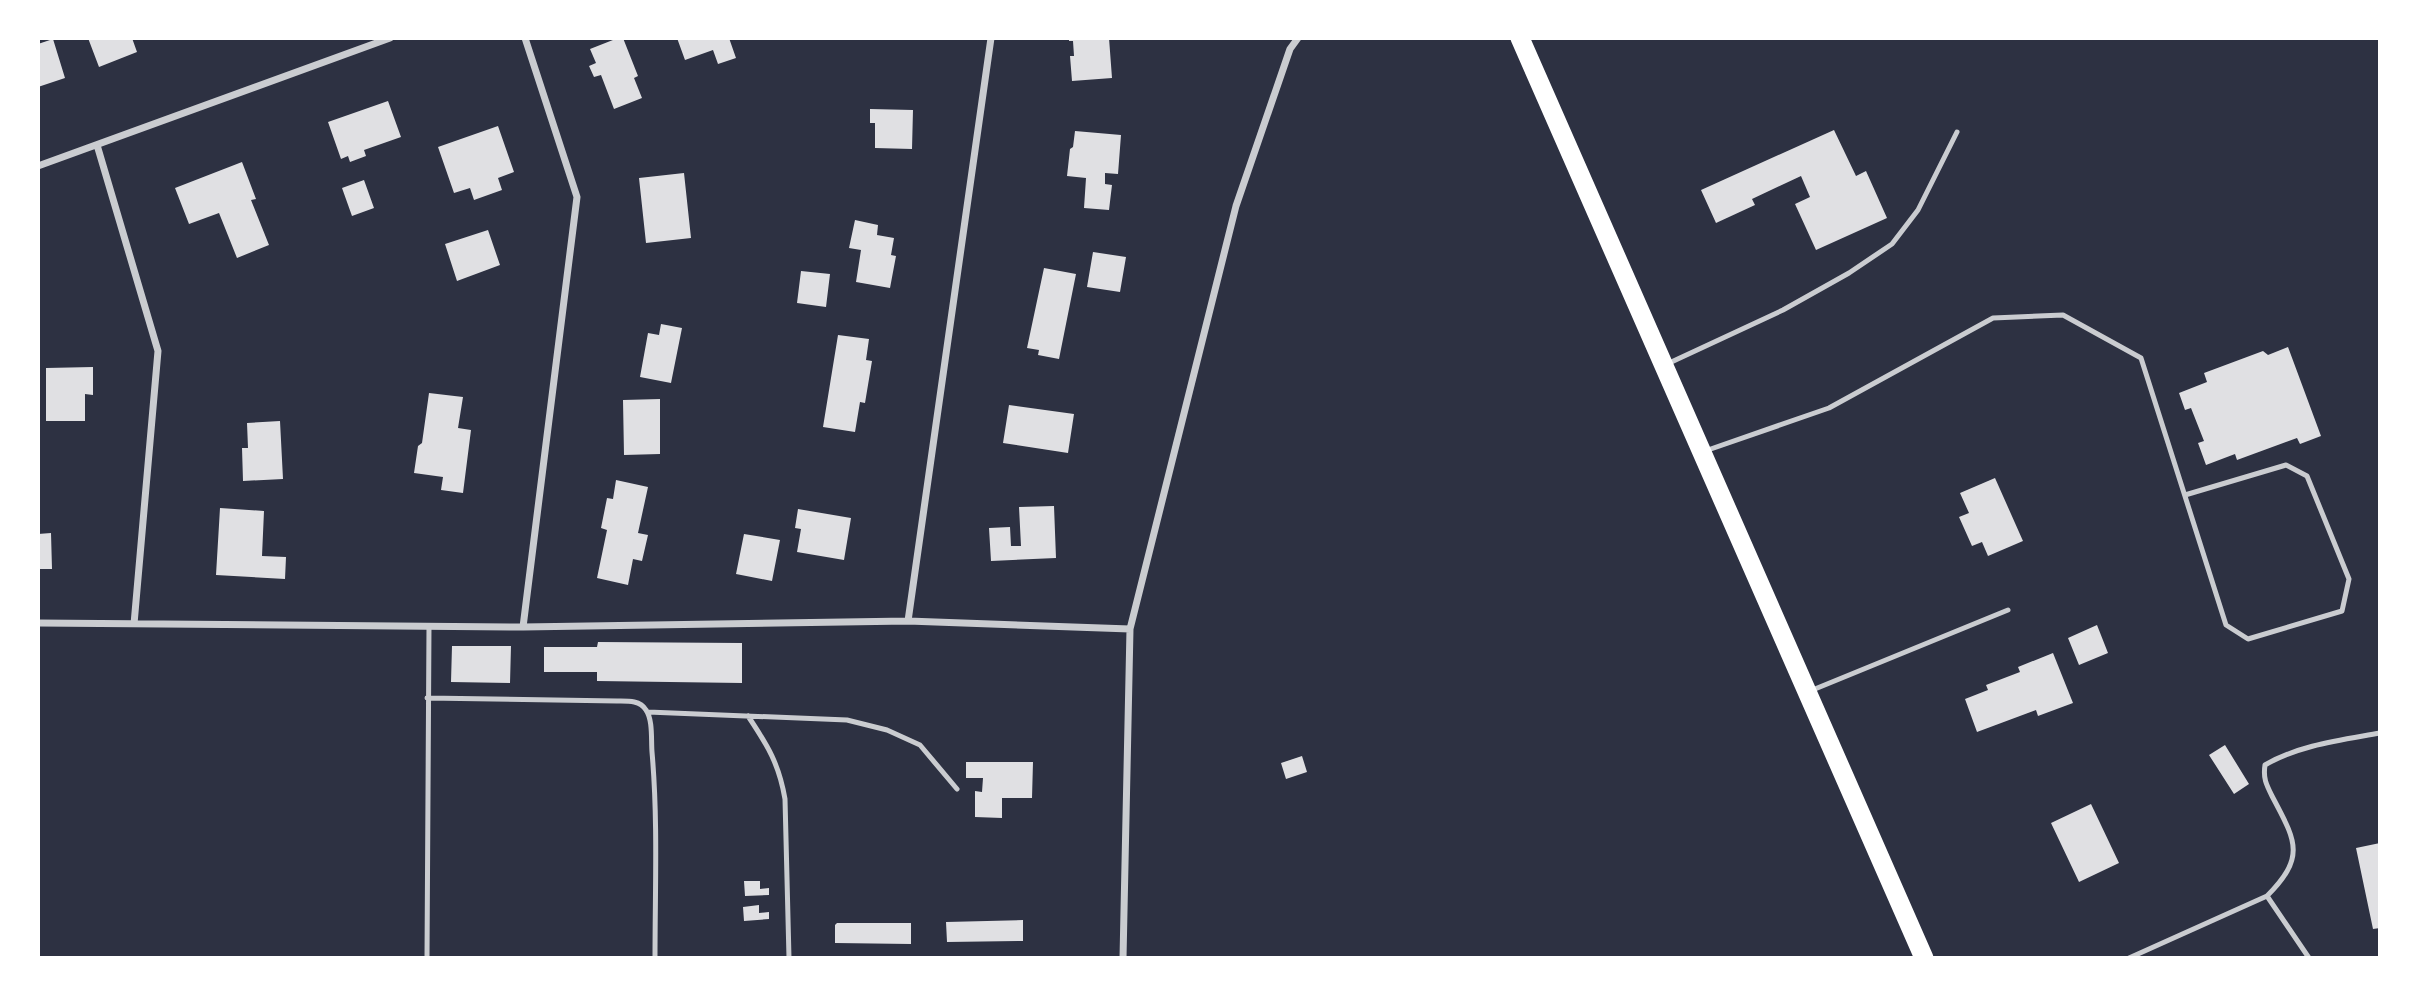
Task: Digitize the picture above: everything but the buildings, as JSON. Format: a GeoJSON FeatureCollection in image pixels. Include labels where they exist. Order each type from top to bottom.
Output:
{"type":"FeatureCollection","features":[{"type":"Feature","properties":{"kind":"highway"},"geometry":{"type":"LineString","coordinates":[[1520,38],[1924,957]]}},
{"type":"Feature","properties":{"kind":"street"},"geometry":{"type":"LineString","coordinates":[[38,166],[390,38]]}},
{"type":"Feature","properties":{"kind":"street"},"geometry":{"type":"LineString","coordinates":[[523,626],[577,197],[525,38]]}},
{"type":"Feature","properties":{"kind":"street"},"geometry":{"type":"LineString","coordinates":[[908,621],[991,38]]}},
{"type":"Feature","properties":{"kind":"street"},"geometry":{"type":"LineString","coordinates":[[1123,957],[1130,629],[1236,206],[1290,49],[1298,38]]}},
{"type":"Feature","properties":{"kind":"street"},"geometry":{"type":"LineString","coordinates":[[97,145],[158,351],[134,624]]}},
{"type":"Feature","properties":{"kind":"street"},"geometry":{"type":"LineString","coordinates":[[38,623],[523,626],[908,621],[1130,629]]}},
{"type":"Feature","properties":{"kind":"lane"},"geometry":{"type":"LineString","coordinates":[[1664,365],[1783,310],[1849,273],[1892,244],[1918,209],[1957,132]]}},
{"type":"Feature","properties":{"kind":"lane"},"geometry":{"type":"LineString","coordinates":[[1702,452],[1829,408],[1993,318],[2063,315],[2141,358],[2226,625],[2248,639],[2342,611],[2349,579],[2307,476],[2286,466],[2185,495]]}},
{"type":"Feature","properties":{"kind":"lane"},"geometry":{"type":"LineString","coordinates":[[1808,692],[2008,610]]}},
{"type":"Feature","properties":{"kind":"lane"},"geometry":{"type":"LineString","coordinates":[[428,957],[429,626]]}},
{"type":"Feature","properties":{"kind":"lane"},"geometry":{"type":"LineString","coordinates":[[427,698],[634,702],[644,706],[648,712],[656,790],[655,957]]}},
{"type":"Feature","properties":{"kind":"lane"},"geometry":{"type":"LineString","coordinates":[[648,712],[848,720],[887,730],[919,745],[957,789]]}},
{"type":"Feature","properties":{"kind":"lane"},"geometry":{"type":"LineString","coordinates":[[748,716],[773,755],[785,799],[789,957]]}},
{"type":"Feature","properties":{"kind":"lane"},"geometry":{"type":"LineString","coordinates":[[2129,957],[2267,896],[2278,885],[2292,864],[2293,837],[2263,778],[2265,765],[2291,753],[2379,733]]}},
{"type":"Feature","properties":{"kind":"lane"},"geometry":{"type":"LineString","coordinates":[[2267,896],[2309,957]]}}]}
